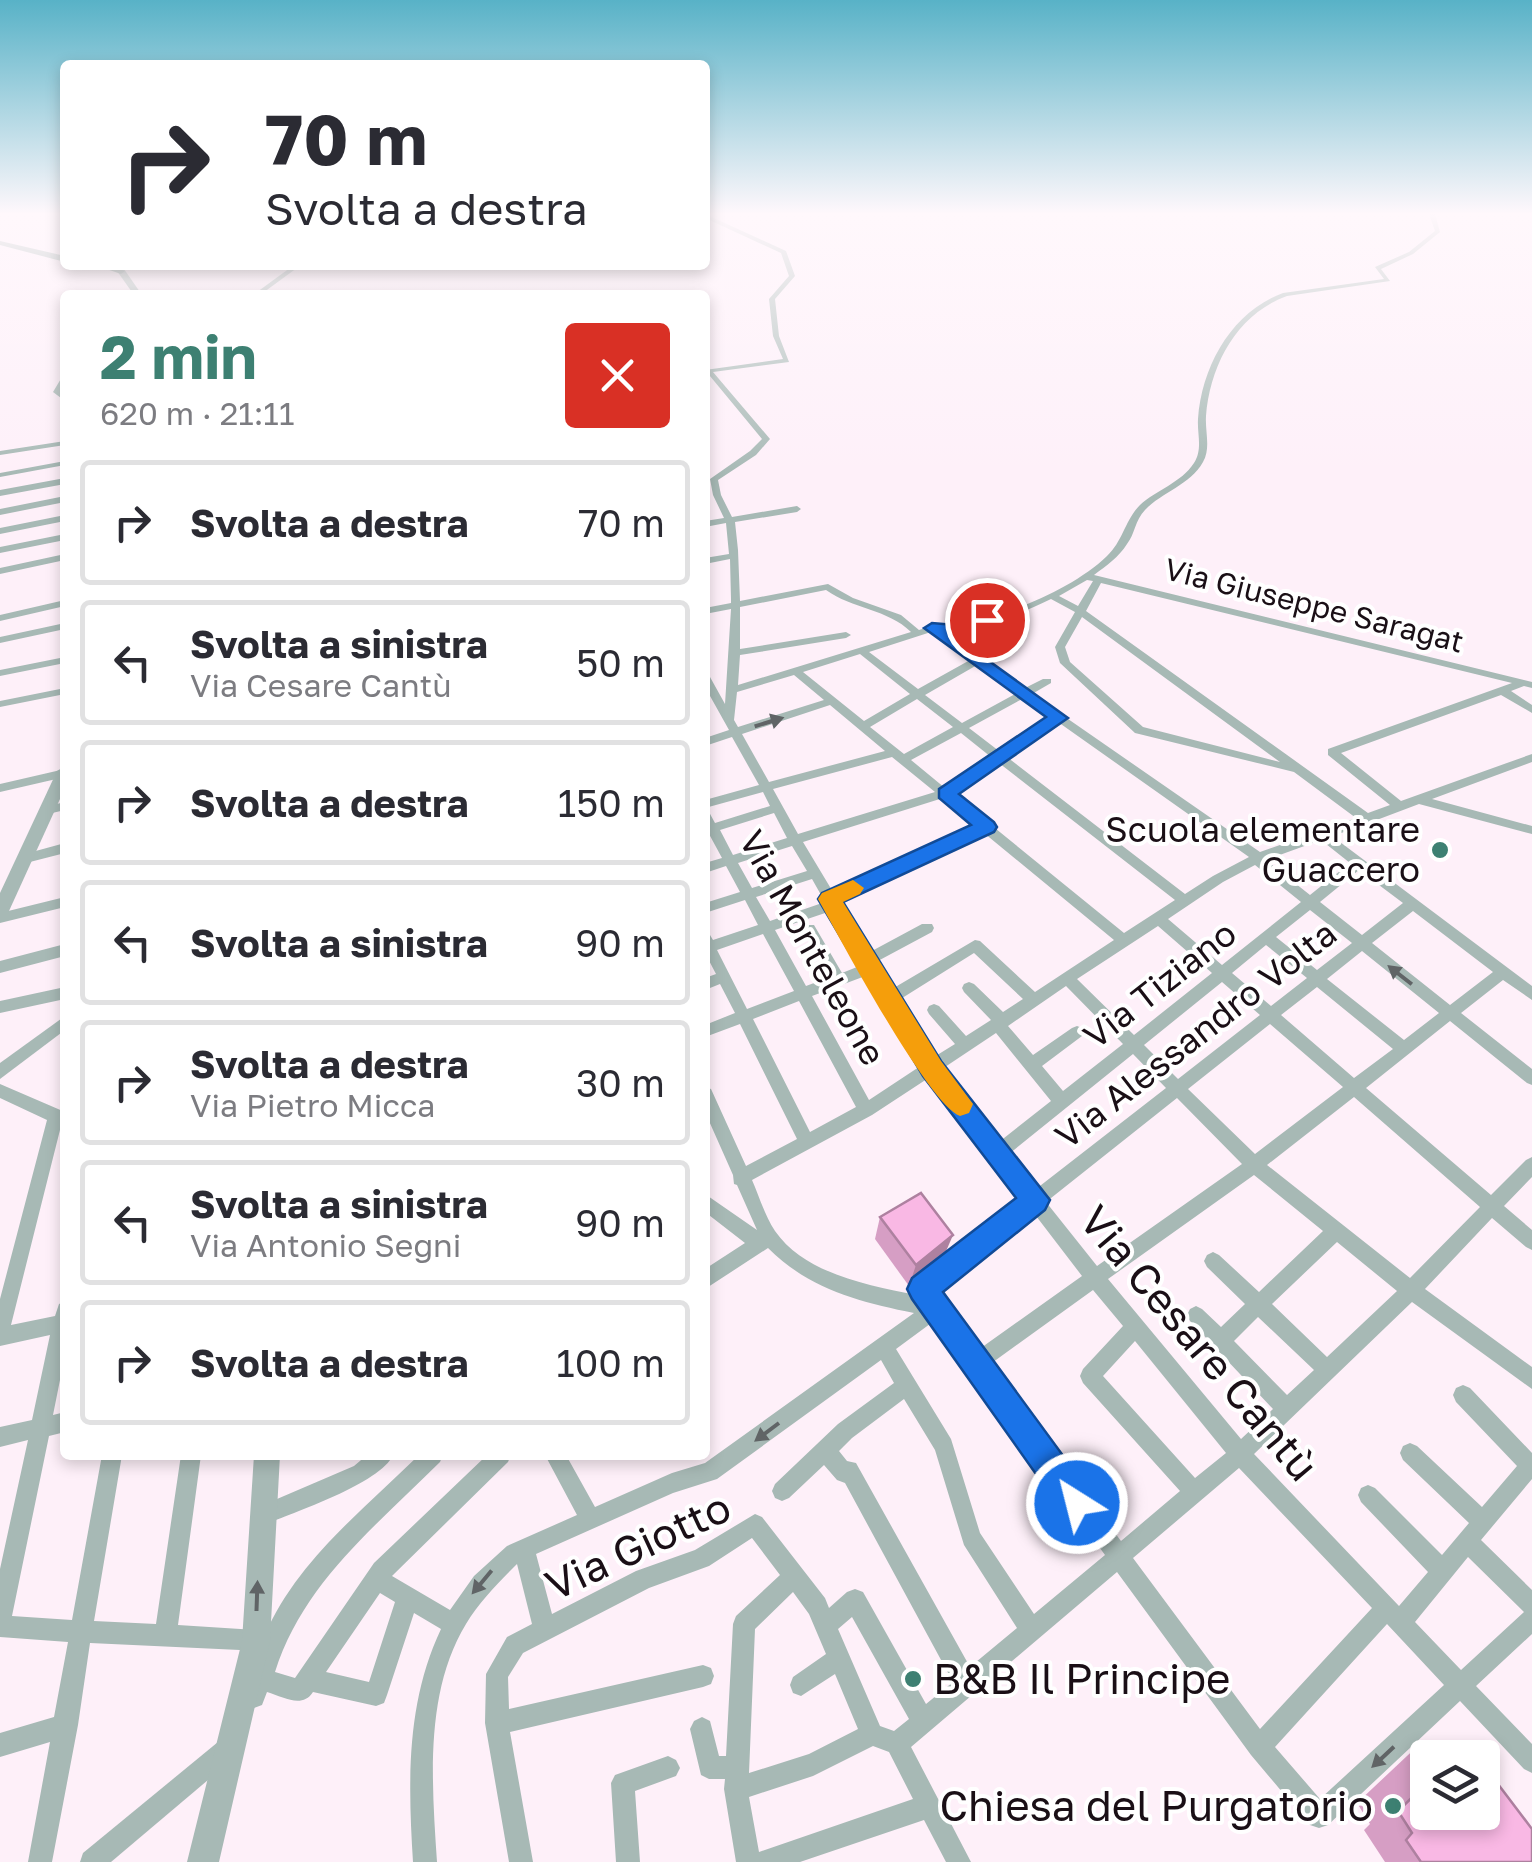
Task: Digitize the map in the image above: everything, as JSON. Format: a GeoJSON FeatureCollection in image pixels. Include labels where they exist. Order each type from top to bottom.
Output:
{"type":"FeatureCollection","features":[{"type":"Feature","properties":{"kind":"street"},"geometry":{"type":"LineString","coordinates":[[710,366],[786,360],[776,336],[772,301]]}},
{"type":"Feature","properties":{"kind":"street"},"geometry":{"type":"LineString","coordinates":[[733,690],[932,628],[956,630],[1054,597],[1084,576],[1124,543],[1128,524],[1144,506],[1190,472],[1202,455],[1207,387],[1224,348],[1253,310],[1275,301]]}},
{"type":"Feature","properties":{"kind":"street"},"geometry":{"type":"LineString","coordinates":[[710,371],[766,439],[753,453],[714,479],[714,496],[729,519],[732,556],[733,690],[723,719],[832,702]]}},
{"type":"Feature","properties":{"kind":"street"},"geometry":{"type":"LineString","coordinates":[[0,454],[60,444]]}},
{"type":"Feature","properties":{"kind":"street"},"geometry":{"type":"LineString","coordinates":[[0,475],[60,465]]}},
{"type":"Feature","properties":{"kind":"street"},"geometry":{"type":"LineString","coordinates":[[0,493],[60,482]]}},
{"type":"Feature","properties":{"kind":"street"},"geometry":{"type":"LineString","coordinates":[[0,512],[60,501]]}},
{"type":"Feature","properties":{"kind":"street"},"geometry":{"type":"LineString","coordinates":[[710,523],[797,509]]}},
{"type":"Feature","properties":{"kind":"street"},"geometry":{"type":"LineString","coordinates":[[0,531],[60,519]]}},
{"type":"Feature","properties":{"kind":"street"},"geometry":{"type":"LineString","coordinates":[[0,550],[60,538]]}},
{"type":"Feature","properties":{"kind":"street"},"geometry":{"type":"LineString","coordinates":[[710,560],[732,556]]}},
{"type":"Feature","properties":{"kind":"street"},"geometry":{"type":"LineString","coordinates":[[0,571],[60,559]]}},
{"type":"Feature","properties":{"kind":"street","name":"Via Giuseppe Saragat"},"geometry":{"type":"LineString","coordinates":[[1084,576],[1528,684]]}},
{"type":"Feature","properties":{"kind":"street"},"geometry":{"type":"LineString","coordinates":[[1099,580],[1059,654],[1138,730],[1300,770]]}},
{"type":"Feature","properties":{"kind":"street"},"geometry":{"type":"LineString","coordinates":[[710,610],[828,586],[840,598],[900,617],[917,633]]}},
{"type":"Feature","properties":{"kind":"street"},"geometry":{"type":"LineString","coordinates":[[1054,597],[1080,611],[1368,820]]}},
{"type":"Feature","properties":{"kind":"street"},"geometry":{"type":"LineString","coordinates":[[0,618],[60,604]]}},
{"type":"Feature","properties":{"kind":"street"},"geometry":{"type":"LineString","coordinates":[[0,640],[60,627]]}},
{"type":"Feature","properties":{"kind":"street"},"geometry":{"type":"LineString","coordinates":[[932,628],[1258,859],[1532,1078]]}},
{"type":"Feature","properties":{"kind":"street"},"geometry":{"type":"LineString","coordinates":[[733,653],[846,635]]}},
{"type":"Feature","properties":{"kind":"street"},"geometry":{"type":"LineString","coordinates":[[862,651],[1184,900]]}},
{"type":"Feature","properties":{"kind":"street"},"geometry":{"type":"LineString","coordinates":[[863,726],[977,660]]}},
{"type":"Feature","properties":{"kind":"street"},"geometry":{"type":"LineString","coordinates":[[0,673],[60,661]]}},
{"type":"Feature","properties":{"kind":"street"},"geometry":{"type":"LineString","coordinates":[[797,672],[1124,940]]}},
{"type":"Feature","properties":{"kind":"street"},"geometry":{"type":"LineString","coordinates":[[710,802],[764,786],[900,756],[1047,680]]}},
{"type":"Feature","properties":{"kind":"street"},"geometry":{"type":"LineString","coordinates":[[1400,807],[1332,752],[1528,684]]}},
{"type":"Feature","properties":{"kind":"street"},"geometry":{"type":"LineString","coordinates":[[1502,690],[1532,710]]}},
{"type":"Feature","properties":{"kind":"street"},"geometry":{"type":"LineString","coordinates":[[0,704],[60,691]]}},
{"type":"Feature","properties":{"kind":"street","name":"Via Cesare Cantù"},"geometry":{"type":"LineString","coordinates":[[710,691],[932,1068],[1095,1278],[1240,1454],[1532,1760]]}},
{"type":"Feature","properties":{"kind":"street"},"geometry":{"type":"LineString","coordinates":[[710,866],[946,794],[1058,718]]}},
{"type":"Feature","properties":{"kind":"street"},"geometry":{"type":"LineString","coordinates":[[740,1178],[866,1110],[1184,900],[1258,859],[1532,758]]}},
{"type":"Feature","properties":{"kind":"street"},"geometry":{"type":"LineString","coordinates":[[1515,764],[1532,768]]}},
{"type":"Feature","properties":{"kind":"street"},"geometry":{"type":"LineString","coordinates":[[0,788],[60,773]]}},
{"type":"Feature","properties":{"kind":"street"},"geometry":{"type":"LineString","coordinates":[[1420,800],[1532,830]]}},
{"type":"Feature","properties":{"kind":"street"},"geometry":{"type":"LineString","coordinates":[[0,911],[56,808]]}},
{"type":"Feature","properties":{"kind":"street"},"geometry":{"type":"LineString","coordinates":[[710,823],[777,808]]}},
{"type":"Feature","properties":{"kind":"street"},"geometry":{"type":"LineString","coordinates":[[710,942],[766,928],[831,902],[986,827]]}},
{"type":"Feature","properties":{"kind":"street","name":"Via Monteleone"},"geometry":{"type":"LineString","coordinates":[[710,829],[866,1110]]}},
{"type":"Feature","properties":{"kind":"street"},"geometry":{"type":"LineString","coordinates":[[1324,836],[1532,994]]}},
{"type":"Feature","properties":{"kind":"street"},"geometry":{"type":"LineString","coordinates":[[26,858],[60,849]]}},
{"type":"Feature","properties":{"kind":"street","name":"Via Tiziano"},"geometry":{"type":"LineString","coordinates":[[998,1153],[1359,863]]}},
{"type":"Feature","properties":{"kind":"street"},"geometry":{"type":"LineString","coordinates":[[710,906],[815,874]]}},
{"type":"Feature","properties":{"kind":"street"},"geometry":{"type":"LineString","coordinates":[[0,918],[60,903]]}},
{"type":"Feature","properties":{"kind":"street","name":"Via Alessandro Volta"},"geometry":{"type":"LineString","coordinates":[[936,1309],[922,1289],[1413,903]]}},
{"type":"Feature","properties":{"kind":"street"},"geometry":{"type":"LineString","coordinates":[[1158,918],[1532,1241]]}},
{"type":"Feature","properties":{"kind":"street"},"geometry":{"type":"LineString","coordinates":[[710,1028],[839,980],[928,928]]}},
{"type":"Feature","properties":{"kind":"street"},"geometry":{"type":"LineString","coordinates":[[809,929],[839,980]]}},
{"type":"Feature","properties":{"kind":"street"},"geometry":{"type":"LineString","coordinates":[[1268,938],[1404,1049]]}},
{"type":"Feature","properties":{"kind":"street"},"geometry":{"type":"LineString","coordinates":[[889,998],[976,945],[1035,1001]]}},
{"type":"Feature","properties":{"kind":"street"},"geometry":{"type":"LineString","coordinates":[[710,949],[806,1142]]}},
{"type":"Feature","properties":{"kind":"street"},"geometry":{"type":"LineString","coordinates":[[0,968],[60,951]]}},
{"type":"Feature","properties":{"kind":"street"},"geometry":{"type":"LineString","coordinates":[[974,1364],[1254,1165],[1503,972]]}},
{"type":"Feature","properties":{"kind":"street"},"geometry":{"type":"LineString","coordinates":[[1068,978],[1254,1165],[1411,1290],[1532,1379]]}},
{"type":"Feature","properties":{"kind":"street"},"geometry":{"type":"LineString","coordinates":[[969,988],[1062,1102]]}},
{"type":"Feature","properties":{"kind":"street"},"geometry":{"type":"LineString","coordinates":[[0,1007],[60,994]]}},
{"type":"Feature","properties":{"kind":"street"},"geometry":{"type":"LineString","coordinates":[[934,1010],[966,1046]]}},
{"type":"Feature","properties":{"kind":"street"},"geometry":{"type":"LineString","coordinates":[[0,1072],[60,1026]]}},
{"type":"Feature","properties":{"kind":"street"},"geometry":{"type":"LineString","coordinates":[[1031,1065],[1077,1032]]}},
{"type":"Feature","properties":{"kind":"street"},"geometry":{"type":"LineString","coordinates":[[0,1336],[60,1118],[1,1096]]}},
{"type":"Feature","properties":{"kind":"street"},"geometry":{"type":"LineString","coordinates":[[710,1106],[764,1240]]}},
{"type":"Feature","properties":{"kind":"street"},"geometry":{"type":"LineString","coordinates":[[897,1744],[1240,1454],[1411,1290],[1532,1165]]}},
{"type":"Feature","properties":{"kind":"street"},"geometry":{"type":"LineString","coordinates":[[710,1205],[828,1284],[936,1309],[1259,1747],[1319,1816],[1532,1619]]}},
{"type":"Feature","properties":{"kind":"street"},"geometry":{"type":"LineString","coordinates":[[1222,1339],[1336,1230]]}},
{"type":"Feature","properties":{"kind":"street"},"geometry":{"type":"LineString","coordinates":[[710,1277],[764,1240]]}},
{"type":"Feature","properties":{"kind":"street"},"geometry":{"type":"LineString","coordinates":[[1213,1262],[1328,1370]]}},
{"type":"Feature","properties":{"kind":"street"},"geometry":{"type":"LineString","coordinates":[[426,1862],[420,1796],[425,1702],[452,1624],[492,1570],[524,1549],[672,1483],[710,1472],[936,1309]]}},
{"type":"Feature","properties":{"kind":"street"},"geometry":{"type":"LineString","coordinates":[[1196,1314],[1286,1409]]}},
{"type":"Feature","properties":{"kind":"street"},"geometry":{"type":"LineString","coordinates":[[0,1336],[60,1320]]}},
{"type":"Feature","properties":{"kind":"street"},"geometry":{"type":"LineString","coordinates":[[1136,1327],[1090,1376],[1194,1492]]}},
{"type":"Feature","properties":{"kind":"street"},"geometry":{"type":"LineString","coordinates":[[60,1337],[0,1623],[83,1634],[166,1634],[256,1641]]}},
{"type":"Feature","properties":{"kind":"street"},"geometry":{"type":"LineString","coordinates":[[883,1346],[944,1446],[971,1538],[1031,1629]]}},
{"type":"Feature","properties":{"kind":"street"},"geometry":{"type":"LineString","coordinates":[[782,1491],[844,1430],[907,1385]]}},
{"type":"Feature","properties":{"kind":"street"},"geometry":{"type":"LineString","coordinates":[[1259,1747],[1442,1571],[1531,1464],[1463,1395]]}},
{"type":"Feature","properties":{"kind":"street"},"geometry":{"type":"LineString","coordinates":[[0,1438],[60,1423]]}},
{"type":"Feature","properties":{"kind":"street"},"geometry":{"type":"LineString","coordinates":[[826,1451],[844,1472],[849,1470],[967,1684]]}},
{"type":"Feature","properties":{"kind":"street"},"geometry":{"type":"LineString","coordinates":[[1410,1453],[1483,1522]]}},
{"type":"Feature","properties":{"kind":"street"},"geometry":{"type":"LineString","coordinates":[[40,1862],[111,1460]]}},
{"type":"Feature","properties":{"kind":"street"},"geometry":{"type":"LineString","coordinates":[[166,1634],[190,1460]]}},
{"type":"Feature","properties":{"kind":"street"},"geometry":{"type":"LineString","coordinates":[[203,1862],[256,1641],[267,1460]]}},
{"type":"Feature","properties":{"kind":"street"},"geometry":{"type":"LineString","coordinates":[[262,1515],[360,1473],[377,1460]]}},
{"type":"Feature","properties":{"kind":"street"},"geometry":{"type":"LineString","coordinates":[[92,1862],[232,1746],[280,1626],[307,1584],[342,1542],[428,1460]]}},
{"type":"Feature","properties":{"kind":"street"},"geometry":{"type":"LineString","coordinates":[[262,1679],[300,1691],[377,1579],[496,1460]]}},
{"type":"Feature","properties":{"kind":"street"},"geometry":{"type":"LineString","coordinates":[[558,1460],[590,1520]]}},
{"type":"Feature","properties":{"kind":"street"},"geometry":{"type":"LineString","coordinates":[[1368,1495],[1442,1571]]}},
{"type":"Feature","properties":{"kind":"street","name":"Via Giotto"},"geometry":{"type":"LineString","coordinates":[[521,1862],[497,1723],[497,1674],[515,1645],[644,1579],[701,1558],[755,1524],[817,1606],[872,1734]]}},
{"type":"Feature","properties":{"kind":"street"},"geometry":{"type":"LineString","coordinates":[[1467,1541],[1532,1605]]}},
{"type":"Feature","properties":{"kind":"street"},"geometry":{"type":"LineString","coordinates":[[524,1549],[546,1630]]}},
{"type":"Feature","properties":{"kind":"street"},"geometry":{"type":"LineString","coordinates":[[748,1862],[736,1779],[744,1624],[794,1576]]}},
{"type":"Feature","properties":{"kind":"street"},"geometry":{"type":"LineString","coordinates":[[377,1579],[452,1624]]}},
{"type":"Feature","properties":{"kind":"street"},"geometry":{"type":"LineString","coordinates":[[308,1680],[376,1695],[408,1598]]}},
{"type":"Feature","properties":{"kind":"street"},"geometry":{"type":"LineString","coordinates":[[825,1626],[855,1600],[923,1722]]}},
{"type":"Feature","properties":{"kind":"street"},"geometry":{"type":"LineString","coordinates":[[801,1684],[839,1658]]}},
{"type":"Feature","properties":{"kind":"street"},"geometry":{"type":"LineString","coordinates":[[497,1723],[703,1676]]}},
{"type":"Feature","properties":{"kind":"street"},"geometry":{"type":"LineString","coordinates":[[0,1745],[66,1725]]}},
{"type":"Feature","properties":{"kind":"street"},"geometry":{"type":"LineString","coordinates":[[702,1728],[710,1767],[736,1779],[814,1764],[872,1734],[897,1744],[960,1862]]}},
{"type":"Feature","properties":{"kind":"street"},"geometry":{"type":"LineString","coordinates":[[628,1862],[624,1783],[668,1768]]}},
{"type":"Feature","properties":{"kind":"street"},"geometry":{"type":"LineString","coordinates":[[764,1862],[929,1806]]}},
{"type":"Feature","properties":{"kind":"building"},"geometry":{"type":"Polygon","coordinates":[[[921,1193],[953,1235],[916,1265],[880,1217],[921,1193]]]}},
{"type":"Feature","properties":{"kind":"building"},"geometry":{"type":"Polygon","coordinates":[[[1500,1787],[1532,1829],[1532,1862],[1421,1862],[1406,1840],[1410,1830],[1500,1830],[1500,1787]]]}},
{"type":"Feature","properties":{"kind":"building"},"geometry":{"type":"Polygon","coordinates":[[[1410,1799],[1410,1830],[1398,1811],[1410,1799]]]}},
{"type":"Feature","properties":{"kind":"slow traffic"},"geometry":{"type":"LineString","coordinates":[[853,888],[830,899],[932,1068],[960,1104]]}},
{"type":"Feature","properties":{"kind":"place","name":"Scuola elementare Guaccero"},"geometry":{"type":"Point","coordinates":[1440,850]}},
{"type":"Feature","properties":{"kind":"place","name":"B&B Il Principe"},"geometry":{"type":"Point","coordinates":[913,1679]}},
{"type":"Feature","properties":{"kind":"place","name":"Chiesa del Purgatorio"},"geometry":{"type":"Point","coordinates":[1393,1806]}},
{"type":"Feature","properties":{"kind":"route"},"geometry":{"type":"LineString","coordinates":[[987,620],[956,630],[932,628],[1058,718],[946,794],[986,827],[830,899],[932,1068],[1036,1200],[922,1289],[1077,1503]]}}]}
